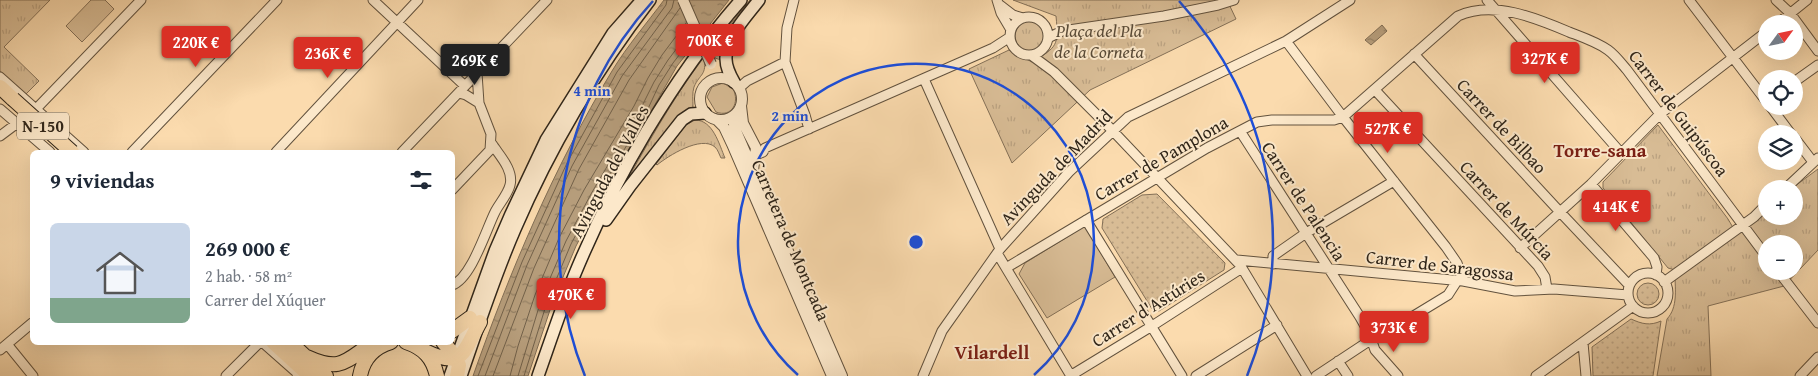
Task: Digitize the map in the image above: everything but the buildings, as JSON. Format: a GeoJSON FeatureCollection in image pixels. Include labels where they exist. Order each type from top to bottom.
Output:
{"type":"FeatureCollection","features":[{"type":"Feature","properties":{"kind":"main road"},"geometry":{"type":"LineString","coordinates":[[412,345],[446,360],[463,354],[511,214],[546,140],[633,0]]}},
{"type":"Feature","properties":{"kind":"main road"},"geometry":{"type":"LineString","coordinates":[[613,33],[642,0]]}},
{"type":"Feature","properties":{"kind":"main road"},"geometry":{"type":"LineString","coordinates":[[461,376],[475,320],[514,230],[555,145],[601,69],[650,0]]}},
{"type":"Feature","properties":{"kind":"main road","name":"Avinguda del Vallès"},"geometry":{"type":"LineString","coordinates":[[538,376],[556,323],[584,255],[607,204],[636,150],[691,64],[742,0]]}},
{"type":"Feature","properties":{"kind":"main road"},"geometry":{"type":"LineString","coordinates":[[732,82],[726,63],[727,50],[734,34],[758,0]]}},
{"type":"Feature","properties":{"kind":"main road","name":"N-150"},"geometry":{"type":"LineString","coordinates":[[0,87],[5,102],[60,150]]}},
{"type":"Feature","properties":{"kind":"main road","name":"N-150"},"geometry":{"type":"LineString","coordinates":[[5,102],[69,150]]}},
{"type":"Feature","properties":{"kind":"main road"},"geometry":{"type":"LineString","coordinates":[[584,255],[612,211],[682,120],[691,114],[704,113]]}},
{"type":"Feature","properties":{"kind":"main road"},"geometry":{"type":"LineString","coordinates":[[455,329],[475,320]]}},
{"type":"Feature","properties":{"kind":"main road"},"geometry":{"type":"LineString","coordinates":[[276,345],[310,376]]}},
{"type":"Feature","properties":{"kind":"main road"},"geometry":{"type":"LineString","coordinates":[[285,345],[318,376]]}},
{"type":"Feature","properties":{"kind":"main road"},"geometry":{"type":"LineString","coordinates":[[293,345],[326,376]]}},
{"type":"Feature","properties":{"kind":"main road"},"geometry":{"type":"LineString","coordinates":[[307,357],[319,363],[338,365],[348,361],[370,345]]}},
{"type":"Feature","properties":{"kind":"main road"},"geometry":{"type":"LineString","coordinates":[[360,376],[362,366],[368,356],[384,345]]}},
{"type":"Feature","properties":{"kind":"main road"},"geometry":{"type":"LineString","coordinates":[[445,345],[459,365],[457,376]]}},
{"type":"Feature","properties":{"kind":"main road"},"geometry":{"type":"LineString","coordinates":[[425,351],[432,362],[437,376]]}},
{"type":"Feature","properties":{"kind":"main road"},"geometry":{"type":"LineString","coordinates":[[450,376],[456,358]]}},
{"type":"Feature","properties":{"kind":"street"},"geometry":{"type":"LineString","coordinates":[[0,136],[36,109],[141,0]]}},
{"type":"Feature","properties":{"kind":"street"},"geometry":{"type":"LineString","coordinates":[[134,150],[277,0]]}},
{"type":"Feature","properties":{"kind":"street"},"geometry":{"type":"LineString","coordinates":[[373,0],[397,22],[466,95],[479,103]]}},
{"type":"Feature","properties":{"kind":"street"},"geometry":{"type":"LineString","coordinates":[[278,150],[418,0]]}},
{"type":"Feature","properties":{"kind":"street"},"geometry":{"type":"LineString","coordinates":[[404,150],[546,0]]}},
{"type":"Feature","properties":{"kind":"street"},"geometry":{"type":"LineString","coordinates":[[683,0],[711,64],[732,82],[742,97],[738,110],[727,119],[717,120],[704,113],[699,98],[700,92],[710,76],[711,64]]}},
{"type":"Feature","properties":{"kind":"street"},"geometry":{"type":"LineString","coordinates":[[794,0],[787,28],[785,62],[809,129]]}},
{"type":"Feature","properties":{"kind":"street"},"geometry":{"type":"LineString","coordinates":[[1031,55],[1040,51],[1047,40],[1062,31],[1164,16],[1234,0]]}},
{"type":"Feature","properties":{"kind":"street","name":"Avinguda de Madrid"},"geometry":{"type":"LineString","coordinates":[[923,376],[942,331],[999,251],[1069,172],[1112,130],[1128,117],[1286,41],[1350,0]]}},
{"type":"Feature","properties":{"kind":"street"},"geometry":{"type":"LineString","coordinates":[[1487,0],[1621,153]]}},
{"type":"Feature","properties":{"kind":"street"},"geometry":{"type":"LineString","coordinates":[[1689,0],[1758,90]]}},
{"type":"Feature","properties":{"kind":"street"},"geometry":{"type":"LineString","coordinates":[[1776,0],[1790,14],[1818,51]]}},
{"type":"Feature","properties":{"kind":"street"},"geometry":{"type":"LineString","coordinates":[[1790,14],[1807,0]]}},
{"type":"Feature","properties":{"kind":"street"},"geometry":{"type":"LineString","coordinates":[[998,3],[1013,15],[1024,18],[1036,18],[1046,27],[1045,53],[1054,72]]}},
{"type":"Feature","properties":{"kind":"street"},"geometry":{"type":"LineString","coordinates":[[998,3],[1011,34],[1014,47]]}},
{"type":"Feature","properties":{"kind":"street","name":"Carrer de Guipúscoa"},"geometry":{"type":"LineString","coordinates":[[1343,117],[1443,28],[1468,10],[1495,9],[1525,14],[1573,33],[1608,50],[1617,58],[1758,245]]}},
{"type":"Feature","properties":{"kind":"street"},"geometry":{"type":"LineString","coordinates":[[739,137],[745,144],[759,151],[993,48],[1011,34],[1014,25],[1024,18]]}},
{"type":"Feature","properties":{"kind":"street"},"geometry":{"type":"LineString","coordinates":[[1042,23],[1062,31]]}},
{"type":"Feature","properties":{"kind":"street"},"geometry":{"type":"LineString","coordinates":[[1520,248],[1591,184],[1660,114],[1758,38]]}},
{"type":"Feature","properties":{"kind":"street"},"geometry":{"type":"LineString","coordinates":[[1286,41],[1453,258],[1459,269],[1460,281],[1448,295],[1379,337],[1372,339],[1316,376]]}},
{"type":"Feature","properties":{"kind":"street"},"geometry":{"type":"LineString","coordinates":[[993,48],[1014,47],[1022,53],[1031,55],[1054,72],[1242,263],[1307,376]]}},
{"type":"Feature","properties":{"kind":"street","name":"Carrer de Bilbao"},"geometry":{"type":"LineString","coordinates":[[1414,54],[1630,285]]}},
{"type":"Feature","properties":{"kind":"street"},"geometry":{"type":"LineString","coordinates":[[706,83],[714,78],[732,82],[747,81],[785,62]]}},
{"type":"Feature","properties":{"kind":"street"},"geometry":{"type":"LineString","coordinates":[[1803,76],[1818,65]]}},
{"type":"Feature","properties":{"kind":"street"},"geometry":{"type":"LineString","coordinates":[[455,283],[461,279],[476,256],[495,212],[510,185],[510,176],[492,144],[488,123],[479,103],[477,73]]}},
{"type":"Feature","properties":{"kind":"street"},"geometry":{"type":"LineString","coordinates":[[0,77],[82,150]]}},
{"type":"Feature","properties":{"kind":"street"},"geometry":{"type":"LineString","coordinates":[[924,79],[1006,268],[1071,376]]}},
{"type":"Feature","properties":{"kind":"street","name":"Carrer de Múrcia"},"geometry":{"type":"LineString","coordinates":[[1375,90],[1543,273],[1547,289]]}},
{"type":"Feature","properties":{"kind":"street"},"geometry":{"type":"LineString","coordinates":[[5,102],[17,124],[48,150]]}},
{"type":"Feature","properties":{"kind":"street","name":"Carretera de Montcada"},"geometry":{"type":"LineString","coordinates":[[738,110],[734,125],[842,376]]}},
{"type":"Feature","properties":{"kind":"street","name":"Carretera de Montcada"},"geometry":{"type":"LineString","coordinates":[[738,110],[759,151],[753,171]]}},
{"type":"Feature","properties":{"kind":"street","name":"Carrer de Pamplona"},"geometry":{"type":"LineString","coordinates":[[1006,268],[1207,148],[1257,122],[1272,120],[1334,120],[1343,117]]}},
{"type":"Feature","properties":{"kind":"street","name":"Carretera de Montcada"},"geometry":{"type":"LineString","coordinates":[[717,120],[724,127],[832,376]]}},
{"type":"Feature","properties":{"kind":"street","name":"Carrer de Palencia"},"geometry":{"type":"LineString","coordinates":[[1240,131],[1329,269],[1372,339],[1375,350],[1398,376]]}},
{"type":"Feature","properties":{"kind":"street"},"geometry":{"type":"LineString","coordinates":[[455,187],[487,154],[492,144]]}},
{"type":"Feature","properties":{"kind":"street"},"geometry":{"type":"LineString","coordinates":[[1794,180],[1815,160],[1803,147]]}},
{"type":"Feature","properties":{"kind":"street"},"geometry":{"type":"LineString","coordinates":[[1273,264],[1273,256],[1306,233],[1394,181]]}},
{"type":"Feature","properties":{"kind":"street"},"geometry":{"type":"LineString","coordinates":[[1591,184],[1654,258],[1657,267],[1656,275]]}},
{"type":"Feature","properties":{"kind":"street"},"geometry":{"type":"LineString","coordinates":[[1664,282],[1758,213]]}},
{"type":"Feature","properties":{"kind":"street"},"geometry":{"type":"LineString","coordinates":[[1086,220],[1182,376]]}},
{"type":"Feature","properties":{"kind":"street","name":"Carrer de Saragossa"},"geometry":{"type":"LineString","coordinates":[[1242,263],[1273,264],[1460,281],[1514,291],[1547,289],[1628,295]]}},
{"type":"Feature","properties":{"kind":"street","name":"Carrer d'Astúries"},"geometry":{"type":"LineString","coordinates":[[1071,376],[1152,326],[1242,263]]}},
{"type":"Feature","properties":{"kind":"street"},"geometry":{"type":"LineString","coordinates":[[1641,274],[1652,274],[1664,282],[1667,293],[1666,301],[1661,307],[1647,313],[1633,306],[1628,295],[1632,280],[1641,274]]}},
{"type":"Feature","properties":{"kind":"street"},"geometry":{"type":"LineString","coordinates":[[1785,280],[1818,323]]}},
{"type":"Feature","properties":{"kind":"street"},"geometry":{"type":"LineString","coordinates":[[1536,376],[1633,306]]}},
{"type":"Feature","properties":{"kind":"street"},"geometry":{"type":"LineString","coordinates":[[30,325],[4,348],[33,376]]}},
{"type":"Feature","properties":{"kind":"street"},"geometry":{"type":"LineString","coordinates":[[1196,376],[1276,325]]}},
{"type":"Feature","properties":{"kind":"street"},"geometry":{"type":"LineString","coordinates":[[1584,343],[1586,376]]}},
{"type":"Feature","properties":{"kind":"street"},"geometry":{"type":"LineString","coordinates":[[226,376],[258,345]]}},
{"type":"Feature","properties":{"kind":"street"},"geometry":{"type":"LineString","coordinates":[[264,345],[298,375]]}},
{"type":"Feature","properties":{"kind":"street"},"geometry":{"type":"LineString","coordinates":[[1800,376],[1818,357]]}},
{"type":"Feature","properties":{"kind":"street"},"geometry":{"type":"LineString","coordinates":[[1338,361],[1348,376]]}},
{"type":"Feature","properties":{"kind":"green space"},"geometry":{"type":"Polygon","coordinates":[[[0,0],[50,0],[4,47],[39,81],[26,94],[0,71],[0,0]]]}},
{"type":"Feature","properties":{"kind":"green space"},"geometry":{"type":"Polygon","coordinates":[[[91,0],[105,0],[114,9],[82,42],[66,26],[91,0]]]}},
{"type":"Feature","properties":{"kind":"green space"},"geometry":{"type":"Polygon","coordinates":[[[750,0],[753,0],[721,60],[715,58],[712,50],[716,42],[750,0]]]}},
{"type":"Feature","properties":{"kind":"green space","name":"Plaça del Pla de la Corneta"},"geometry":{"type":"Polygon","coordinates":[[[1013,0],[1227,0],[1236,19],[1090,90],[1012,163],[969,69],[1009,50],[1032,62],[1051,49],[1057,34],[1056,16],[1013,0]]]}},
{"type":"Feature","properties":{"kind":"green space"},"geometry":{"type":"Polygon","coordinates":[[[1030,21],[1041,25],[1045,36],[1041,47],[1030,51],[1019,47],[1015,36],[1019,25],[1030,21]]]}},
{"type":"Feature","properties":{"kind":"green space"},"geometry":{"type":"Polygon","coordinates":[[[704,57],[704,71],[693,89],[693,107],[683,112],[684,115],[619,195],[669,108],[704,57]]]}},
{"type":"Feature","properties":{"kind":"green space"},"geometry":{"type":"Polygon","coordinates":[[[723,83],[733,89],[736,99],[733,108],[726,113],[716,112],[707,97],[712,87],[723,83]]]}},
{"type":"Feature","properties":{"kind":"green space"},"geometry":{"type":"Polygon","coordinates":[[[695,120],[701,121],[711,128],[725,158],[721,158],[715,147],[702,143],[685,148],[657,165],[686,125],[695,120]]]}},
{"type":"Feature","properties":{"kind":"green space"},"geometry":{"type":"Polygon","coordinates":[[[1658,125],[1735,231],[1758,214],[1758,225],[1803,225],[1803,180],[1818,169],[1818,250],[1803,266],[1803,235],[1758,235],[1758,280],[1790,280],[1784,286],[1708,306],[1711,376],[1657,376],[1667,319],[1671,314],[1674,304],[1675,274],[1679,271],[1668,268],[1603,188],[1603,182],[1658,125]]]}},
{"type":"Feature","properties":{"kind":"green space"},"geometry":{"type":"Polygon","coordinates":[[[1157,194],[1225,263],[1224,270],[1159,311],[1152,309],[1102,228],[1103,219],[1142,195],[1157,194]]]}},
{"type":"Feature","properties":{"kind":"green space"},"geometry":{"type":"Polygon","coordinates":[[[1085,226],[1115,277],[1047,318],[1019,274],[1025,263],[1085,226]]]}},
{"type":"Feature","properties":{"kind":"green space"},"geometry":{"type":"Polygon","coordinates":[[[1648,283],[1656,286],[1659,294],[1656,302],[1648,305],[1640,302],[1637,294],[1640,286],[1648,283]]]}},
{"type":"Feature","properties":{"kind":"green space"},"geometry":{"type":"Polygon","coordinates":[[[1631,319],[1646,324],[1661,321],[1653,376],[1593,376],[1592,347],[1631,319]]]}},
{"type":"Feature","properties":{"kind":"water"},"geometry":{"type":"Polygon","coordinates":[[[664,0],[729,0],[677,66],[601,199],[576,246],[553,301],[528,376],[473,376],[518,259],[571,144],[618,62],[664,0]]]}},
{"type":"Feature","properties":{"kind":"water"},"geometry":{"type":"Polygon","coordinates":[[[1382,25],[1387,31],[1371,45],[1365,40],[1382,25]]]}},
{"type":"Feature","properties":{"kind":"district","name":"Torre-sana"},"geometry":{"type":"Point","coordinates":[1600,150]}},
{"type":"Feature","properties":{"kind":"district","name":"Vilardell"},"geometry":{"type":"Point","coordinates":[992,352]}}]}
